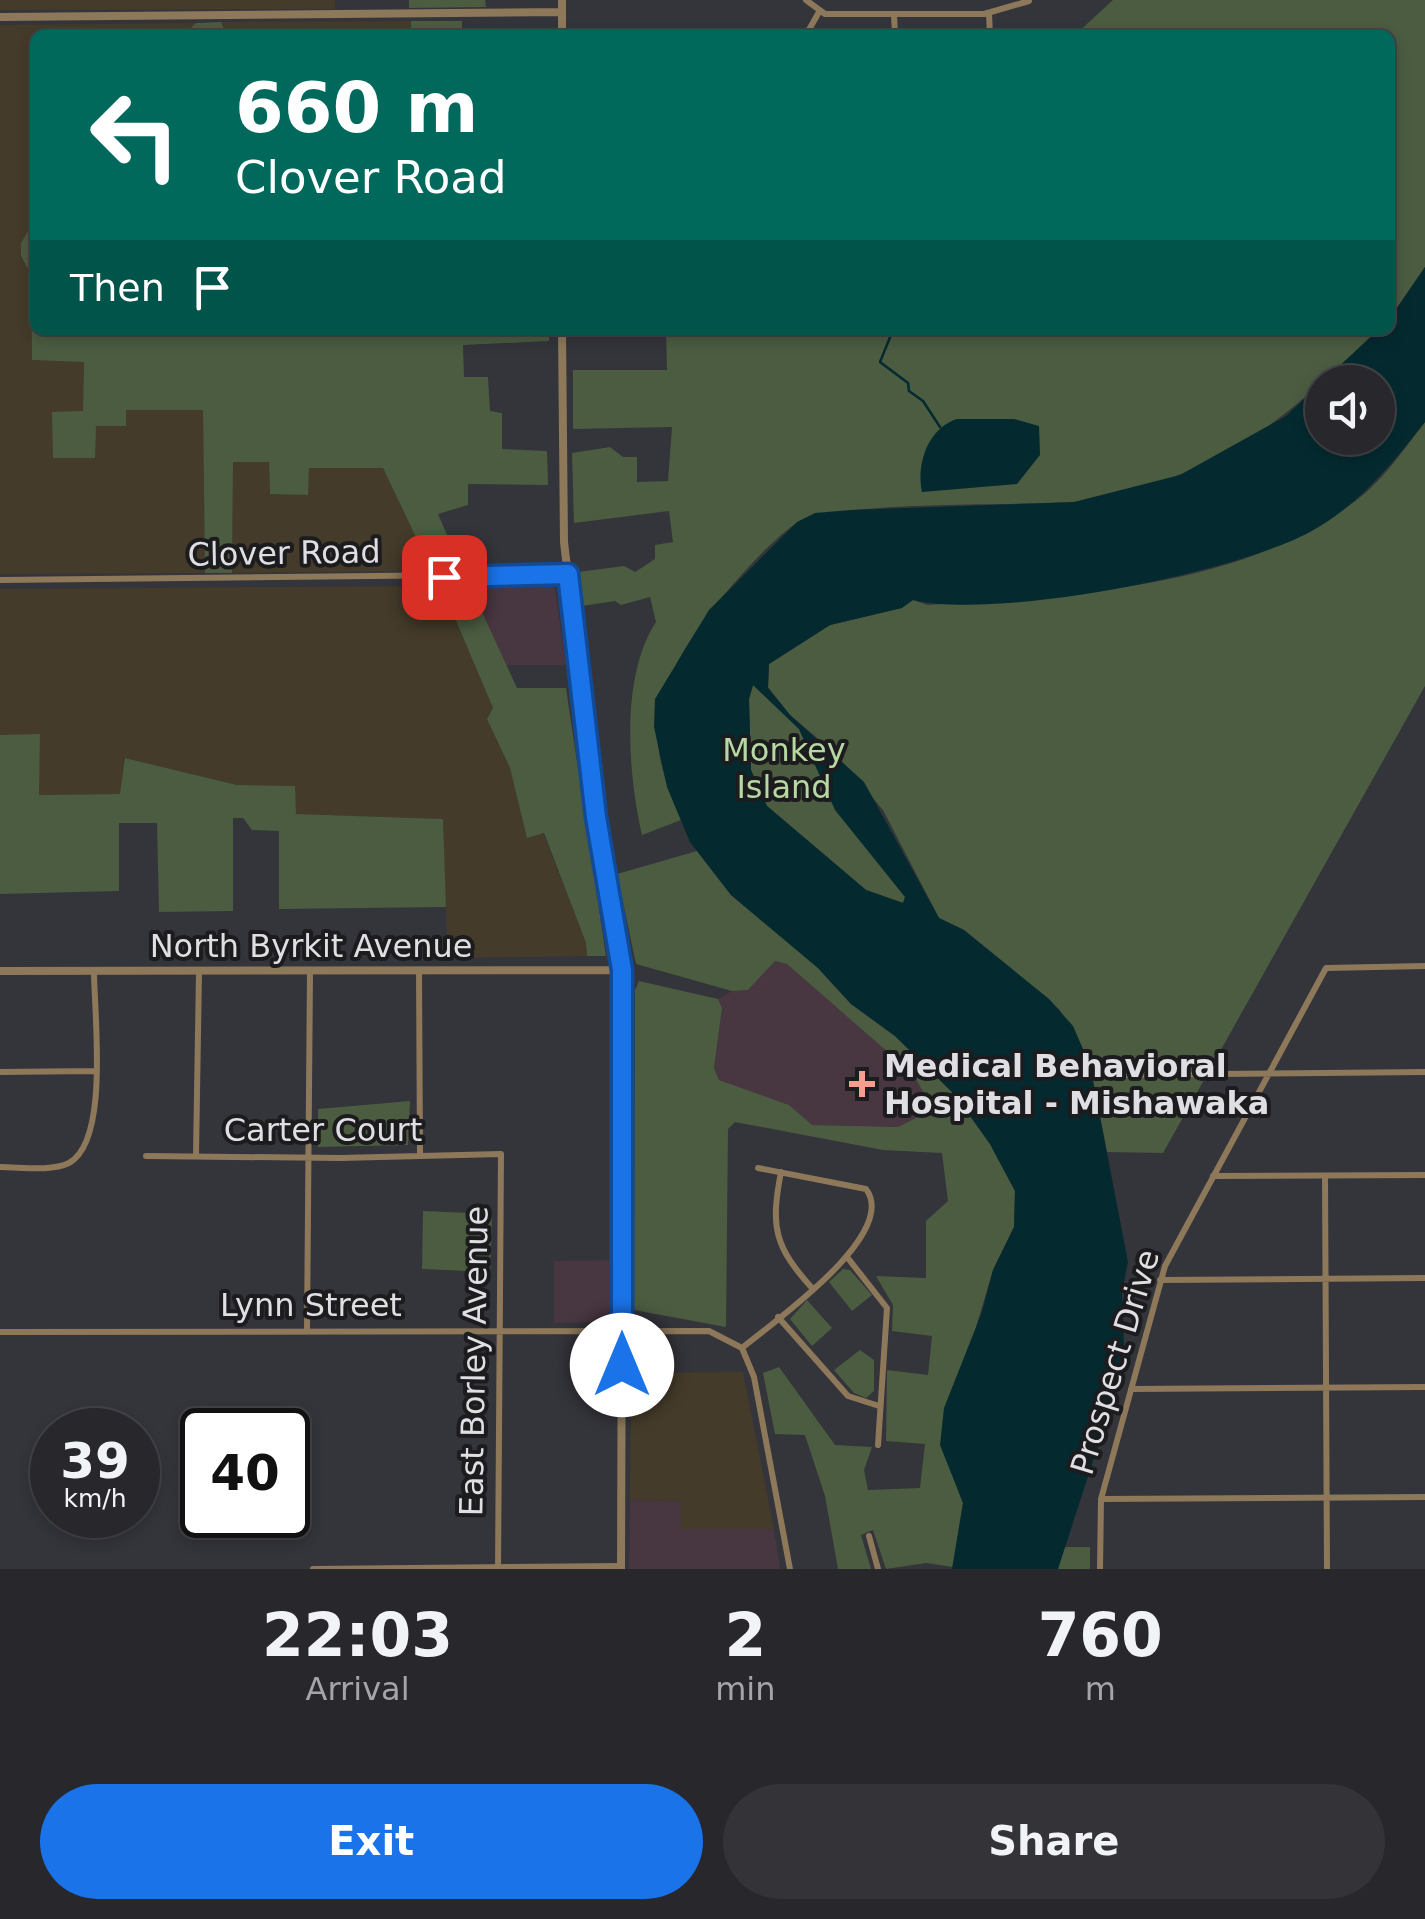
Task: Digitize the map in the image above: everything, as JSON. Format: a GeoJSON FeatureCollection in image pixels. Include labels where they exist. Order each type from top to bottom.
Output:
{"type":"FeatureCollection","features":[{"type":"Feature","properties":{"kind":"street"},"geometry":{"type":"LineString","coordinates":[[562,0],[562,30]]}},
{"type":"Feature","properties":{"kind":"street"},"geometry":{"type":"LineString","coordinates":[[806,0],[818,12],[894,14],[989,14],[1029,1]]}},
{"type":"Feature","properties":{"kind":"street"},"geometry":{"type":"LineString","coordinates":[[950,14],[951,2]]}},
{"type":"Feature","properties":{"kind":"street"},"geometry":{"type":"LineString","coordinates":[[0,17],[562,12]]}},
{"type":"Feature","properties":{"kind":"street"},"geometry":{"type":"LineString","coordinates":[[809,30],[818,12]]}},
{"type":"Feature","properties":{"kind":"street"},"geometry":{"type":"LineString","coordinates":[[894,14],[895,30]]}},
{"type":"Feature","properties":{"kind":"street"},"geometry":{"type":"LineString","coordinates":[[989,14],[990,30]]}},
{"type":"Feature","properties":{"kind":"street"},"geometry":{"type":"LineString","coordinates":[[313,1569],[620,1568],[622,970],[596,817],[568,574],[562,476],[562,335]]}},
{"type":"Feature","properties":{"kind":"street","name":"Clover Road"},"geometry":{"type":"LineString","coordinates":[[0,580],[568,574]]}},
{"type":"Feature","properties":{"kind":"street","name":"Prospect Drive"},"geometry":{"type":"LineString","coordinates":[[1100,1569],[1101,1499],[1160,1280],[1266,1074],[1326,968],[1425,966]]}},
{"type":"Feature","properties":{"kind":"street","name":"North Byrkit Avenue"},"geometry":{"type":"LineString","coordinates":[[0,971],[622,970]]}},
{"type":"Feature","properties":{"kind":"street"},"geometry":{"type":"LineString","coordinates":[[0,1167],[56,1167],[80,1155],[94,1126],[94,971]]}},
{"type":"Feature","properties":{"kind":"street"},"geometry":{"type":"LineString","coordinates":[[419,971],[420,1154]]}},
{"type":"Feature","properties":{"kind":"street"},"geometry":{"type":"LineString","coordinates":[[196,1155],[200,972]]}},
{"type":"Feature","properties":{"kind":"street"},"geometry":{"type":"LineString","coordinates":[[306,1330],[310,972]]}},
{"type":"Feature","properties":{"kind":"street"},"geometry":{"type":"LineString","coordinates":[[0,1072],[94,1071]]}},
{"type":"Feature","properties":{"kind":"street"},"geometry":{"type":"LineString","coordinates":[[1121,1075],[1425,1072]]}},
{"type":"Feature","properties":{"kind":"street","name":"Carter Court"},"geometry":{"type":"LineString","coordinates":[[146,1156],[501,1154]]}},
{"type":"Feature","properties":{"kind":"street","name":"East Borley Avenue"},"geometry":{"type":"LineString","coordinates":[[498,1568],[501,1154]]}},
{"type":"Feature","properties":{"kind":"street"},"geometry":{"type":"LineString","coordinates":[[758,1168],[870,1193],[866,1233],[848,1258],[742,1348],[754,1377],[790,1569]]}},
{"type":"Feature","properties":{"kind":"street"},"geometry":{"type":"LineString","coordinates":[[781,1172],[778,1243],[786,1260],[812,1288]]}},
{"type":"Feature","properties":{"kind":"street"},"geometry":{"type":"LineString","coordinates":[[1213,1176],[1425,1175]]}},
{"type":"Feature","properties":{"kind":"street"},"geometry":{"type":"LineString","coordinates":[[1325,1176],[1328,1569]]}},
{"type":"Feature","properties":{"kind":"street"},"geometry":{"type":"LineString","coordinates":[[848,1258],[888,1308],[878,1446]]}},
{"type":"Feature","properties":{"kind":"street"},"geometry":{"type":"LineString","coordinates":[[1160,1280],[1425,1278]]}},
{"type":"Feature","properties":{"kind":"street"},"geometry":{"type":"LineString","coordinates":[[778,1317],[848,1396],[880,1406]]}},
{"type":"Feature","properties":{"kind":"street","name":"Lynn Street"},"geometry":{"type":"LineString","coordinates":[[0,1332],[622,1328],[709,1331],[742,1348]]}},
{"type":"Feature","properties":{"kind":"street"},"geometry":{"type":"LineString","coordinates":[[1131,1389],[1425,1387]]}},
{"type":"Feature","properties":{"kind":"street"},"geometry":{"type":"LineString","coordinates":[[1101,1499],[1425,1497]]}},
{"type":"Feature","properties":{"kind":"street"},"geometry":{"type":"LineString","coordinates":[[869,1536],[878,1569]]}},
{"type":"Feature","properties":{"kind":"shaded area"},"geometry":{"type":"Polygon","coordinates":[[[0,0],[335,0],[335,9],[0,10],[0,0]]]}},
{"type":"Feature","properties":{"kind":"shaded area"},"geometry":{"type":"Polygon","coordinates":[[[411,21],[411,30],[225,30],[221,22],[411,21]]]}},
{"type":"Feature","properties":{"kind":"shaded area"},"geometry":{"type":"Polygon","coordinates":[[[196,23],[193,30],[30,30],[30,232],[21,243],[21,257],[30,273],[32,360],[84,361],[83,412],[96,426],[125,410],[203,410],[205,573],[0,574],[0,25],[196,23]]]}},
{"type":"Feature","properties":{"kind":"shaded area"},"geometry":{"type":"Polygon","coordinates":[[[269,461],[270,494],[308,468],[383,468],[432,571],[232,573],[233,462],[269,461]]]}},
{"type":"Feature","properties":{"kind":"shaded area"},"geometry":{"type":"Polygon","coordinates":[[[554,583],[566,665],[506,665],[469,584],[554,583]]]}},
{"type":"Feature","properties":{"kind":"shaded area"},"geometry":{"type":"Polygon","coordinates":[[[454,586],[454,616],[493,708],[487,719],[510,768],[527,837],[543,833],[586,943],[587,956],[448,958],[442,819],[295,814],[295,786],[237,785],[126,758],[121,794],[39,795],[39,735],[0,735],[0,589],[454,586]]]}},
{"type":"Feature","properties":{"kind":"shaded area"},"geometry":{"type":"Polygon","coordinates":[[[775,961],[787,964],[914,1074],[933,1109],[898,1127],[811,1125],[789,1105],[719,1080],[714,1068],[722,1008],[718,999],[732,991],[748,990],[775,961]]]}},
{"type":"Feature","properties":{"kind":"shaded area"},"geometry":{"type":"Polygon","coordinates":[[[611,1260],[611,1322],[554,1323],[554,1261],[611,1260]]]}},
{"type":"Feature","properties":{"kind":"shaded area"},"geometry":{"type":"Polygon","coordinates":[[[743,1372],[774,1529],[681,1529],[681,1501],[630,1500],[631,1373],[743,1372]]]}},
{"type":"Feature","properties":{"kind":"shaded area"},"geometry":{"type":"Polygon","coordinates":[[[630,1500],[681,1501],[682,1529],[774,1529],[780,1569],[629,1569],[630,1500]]]}},
{"type":"Feature","properties":{"kind":"green space"},"geometry":{"type":"Polygon","coordinates":[[[409,0],[485,0],[486,7],[409,8],[409,0]]]}},
{"type":"Feature","properties":{"kind":"green space"},"geometry":{"type":"Polygon","coordinates":[[[1113,0],[1425,0],[1425,267],[1395,311],[1395,30],[1080,30],[1113,0]]]}},
{"type":"Feature","properties":{"kind":"green space"},"geometry":{"type":"Polygon","coordinates":[[[411,21],[462,21],[462,30],[411,30],[411,21]]]}},
{"type":"Feature","properties":{"kind":"green space"},"geometry":{"type":"Polygon","coordinates":[[[221,22],[225,30],[189,30],[196,23],[221,22]]]}},
{"type":"Feature","properties":{"kind":"green space"},"geometry":{"type":"Polygon","coordinates":[[[30,228],[30,273],[21,256],[21,243],[30,228]]]}},
{"type":"Feature","properties":{"kind":"green space"},"geometry":{"type":"Polygon","coordinates":[[[32,335],[549,335],[549,341],[463,345],[464,377],[488,377],[490,411],[502,413],[502,449],[547,451],[548,485],[468,484],[468,505],[438,514],[463,572],[432,571],[383,468],[309,468],[308,495],[270,494],[269,462],[233,462],[232,573],[205,573],[203,410],[126,410],[126,426],[96,426],[95,458],[53,458],[52,412],[83,411],[84,362],[32,360],[32,335]]]}},
{"type":"Feature","properties":{"kind":"green space"},"geometry":{"type":"Polygon","coordinates":[[[666,335],[1373,335],[1340,365],[1305,365],[1305,397],[1233,449],[1176,476],[1087,501],[845,511],[795,524],[726,593],[678,661],[660,705],[657,726],[662,769],[681,820],[642,835],[633,784],[630,726],[637,670],[644,644],[656,622],[650,597],[621,605],[615,601],[582,606],[578,572],[624,566],[635,572],[655,559],[655,545],[673,542],[669,511],[574,523],[572,453],[610,447],[623,457],[637,457],[637,482],[668,481],[672,427],[573,429],[573,370],[667,370],[666,335]]]}},
{"type":"Feature","properties":{"kind":"green space"},"geometry":{"type":"Polygon","coordinates":[[[1425,422],[1425,686],[1163,1153],[1107,1152],[1090,1065],[1059,1009],[964,930],[939,918],[883,810],[834,752],[790,715],[768,687],[769,664],[830,625],[901,608],[913,600],[928,605],[1094,591],[1205,571],[1257,554],[1307,532],[1354,502],[1383,475],[1425,422]]]}},
{"type":"Feature","properties":{"kind":"green space"},"geometry":{"type":"Polygon","coordinates":[[[469,584],[517,688],[566,688],[606,956],[587,956],[586,943],[544,833],[527,838],[510,768],[487,719],[493,708],[454,616],[454,586],[469,584]]]}},
{"type":"Feature","properties":{"kind":"green space","name":"Monkey Island"},"geometry":{"type":"Polygon","coordinates":[[[753,685],[799,729],[811,748],[831,801],[905,897],[903,903],[866,890],[767,806],[751,770],[749,699],[753,685]]]}},
{"type":"Feature","properties":{"kind":"green space"},"geometry":{"type":"Polygon","coordinates":[[[40,734],[39,795],[120,794],[125,758],[237,785],[295,786],[296,814],[443,819],[446,907],[279,909],[279,831],[252,830],[243,818],[233,818],[233,911],[159,912],[157,823],[119,823],[119,891],[0,894],[0,735],[40,734]]]}},
{"type":"Feature","properties":{"kind":"green space"},"geometry":{"type":"Polygon","coordinates":[[[697,851],[731,895],[818,968],[851,1004],[895,1036],[955,1095],[990,1144],[1015,1191],[1014,1227],[993,1270],[941,1445],[963,1503],[953,1567],[926,1563],[886,1569],[873,1530],[861,1535],[871,1569],[838,1569],[825,1496],[805,1435],[775,1434],[763,1373],[779,1367],[835,1445],[872,1447],[864,1470],[868,1490],[920,1488],[925,1444],[886,1441],[887,1370],[928,1375],[932,1336],[892,1331],[893,1305],[876,1276],[926,1278],[926,1221],[948,1201],[942,1153],[883,1150],[735,1122],[728,1129],[726,1327],[634,1310],[635,990],[639,981],[718,999],[722,1008],[714,1068],[719,1080],[789,1105],[812,1125],[898,1127],[933,1109],[913,1074],[787,964],[775,961],[748,990],[732,991],[636,964],[617,874],[697,851]]]}},
{"type":"Feature","properties":{"kind":"green space"},"geometry":{"type":"Polygon","coordinates":[[[410,1101],[408,1145],[318,1147],[318,1109],[410,1101]]]}},
{"type":"Feature","properties":{"kind":"green space"},"geometry":{"type":"Polygon","coordinates":[[[423,1211],[492,1214],[490,1280],[478,1280],[468,1271],[422,1269],[423,1211]]]}},
{"type":"Feature","properties":{"kind":"green space"},"geometry":{"type":"Polygon","coordinates":[[[843,1269],[850,1270],[872,1295],[852,1311],[829,1282],[843,1269]]]}},
{"type":"Feature","properties":{"kind":"green space"},"geometry":{"type":"Polygon","coordinates":[[[807,1300],[832,1328],[812,1346],[790,1319],[807,1300]]]}},
{"type":"Feature","properties":{"kind":"green space"},"geometry":{"type":"Polygon","coordinates":[[[860,1350],[874,1360],[874,1391],[866,1398],[854,1393],[834,1370],[860,1350]]]}},
{"type":"Feature","properties":{"kind":"green space"},"geometry":{"type":"Polygon","coordinates":[[[1063,1547],[1090,1547],[1090,1569],[1058,1569],[1063,1547]]]}},
{"type":"Feature","properties":{"kind":"water"},"geometry":{"type":"Polygon","coordinates":[[[1425,267],[1425,422],[1359,497],[1327,522],[1274,548],[1227,563],[1114,589],[999,604],[951,605],[913,600],[902,608],[830,625],[769,664],[768,688],[790,715],[864,782],[939,918],[964,930],[1049,999],[1073,1026],[1090,1065],[1128,1262],[1122,1291],[1124,1345],[1108,1415],[1058,1569],[952,1569],[963,1503],[940,1445],[944,1408],[982,1312],[993,1270],[1014,1227],[1015,1191],[990,1144],[955,1095],[895,1036],[851,1004],[818,968],[731,895],[690,842],[667,787],[654,727],[655,699],[709,610],[797,522],[815,513],[1074,502],[1180,475],[1286,416],[1305,398],[1305,455],[1395,455],[1395,365],[1340,365],[1373,335],[1395,335],[1395,311],[1425,267]],[[753,685],[749,699],[751,770],[767,806],[866,890],[903,903],[905,897],[835,810],[799,729],[753,685]]]}},
{"type":"Feature","properties":{"kind":"water"},"geometry":{"type":"Polygon","coordinates":[[[957,419],[1014,419],[1039,426],[1040,455],[1017,484],[922,492],[926,448],[938,430],[957,419]]]}},
{"type":"Feature","properties":{"kind":"waterway"},"geometry":{"type":"LineString","coordinates":[[891,335],[880,362],[908,383],[909,391],[923,401],[940,427]]}},
{"type":"Feature","properties":{"kind":"place","name":"Medical Behavioral Hospital - Mishawaka"},"geometry":{"type":"Point","coordinates":[862,1084]}},
{"type":"Feature","properties":{"kind":"route"},"geometry":{"type":"LineString","coordinates":[[444,577],[568,574],[596,817],[622,970],[622,1365]]}}]}
